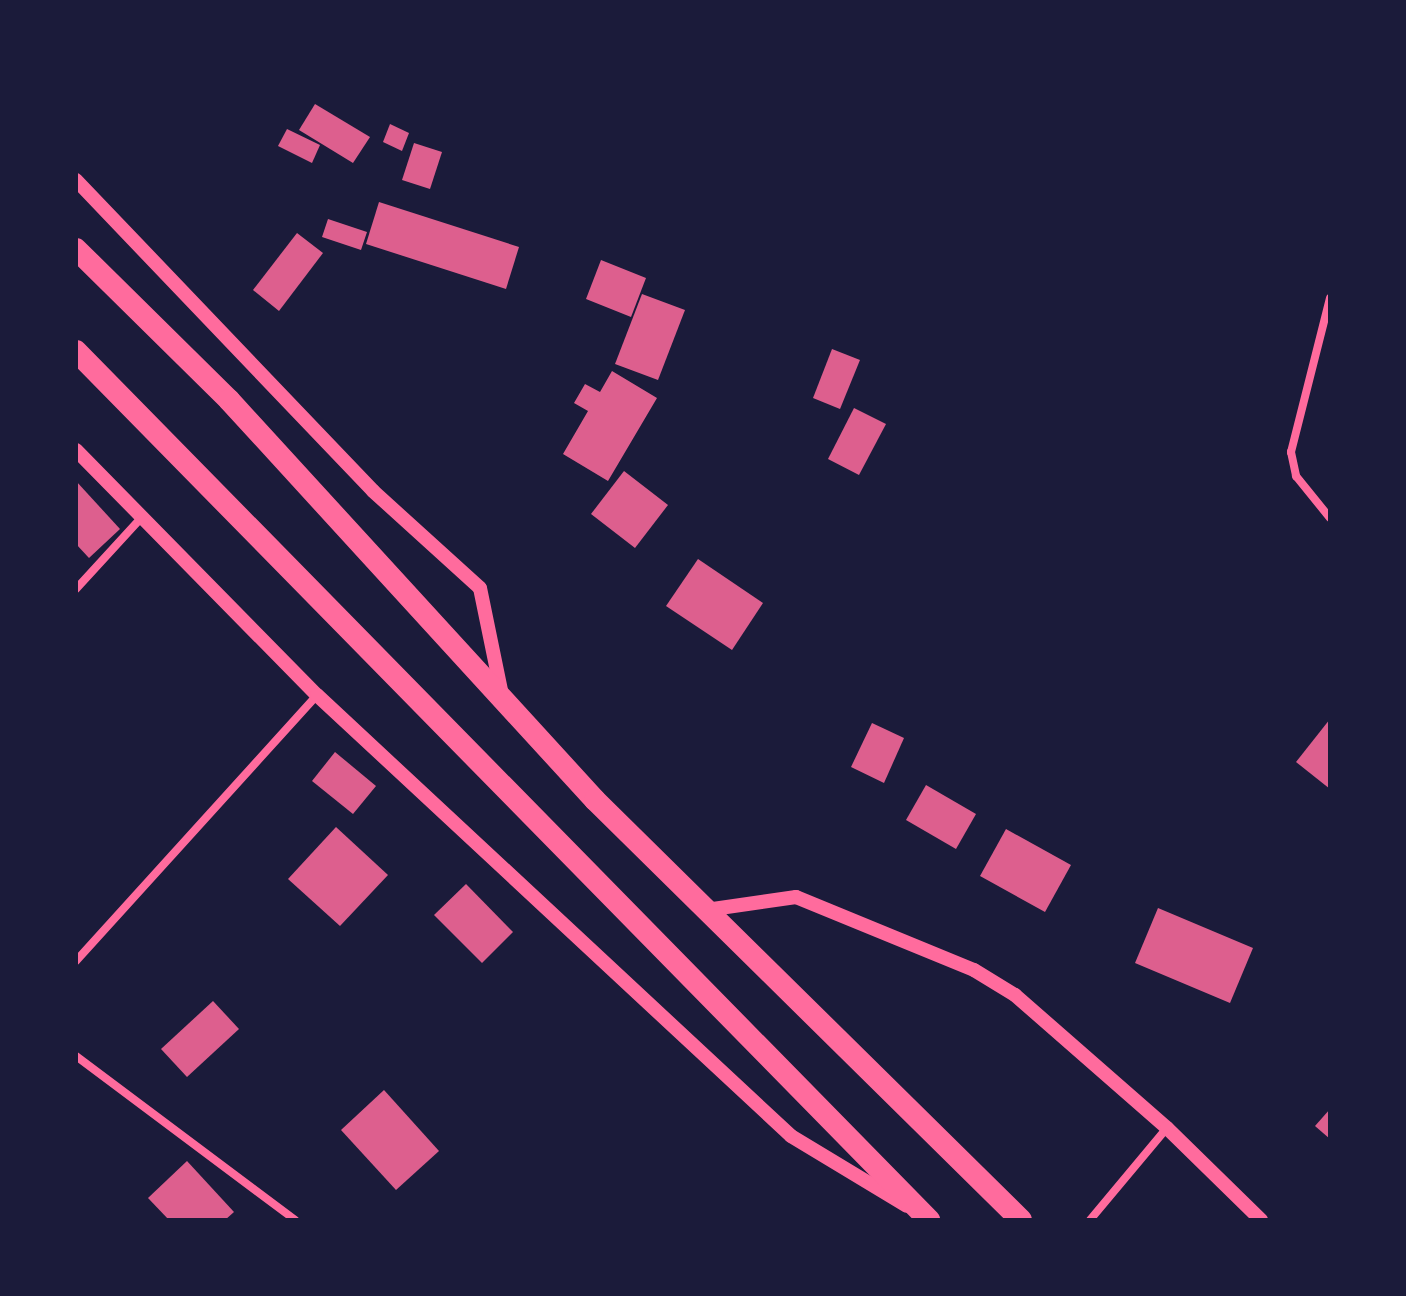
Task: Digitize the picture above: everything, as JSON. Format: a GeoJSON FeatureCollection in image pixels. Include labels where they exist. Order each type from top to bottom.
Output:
{"type":"FeatureCollection","features":[{"type":"Feature","properties":{"kind":"highway"},"geometry":{"type":"LineString","coordinates":[[76,249],[229,400],[504,701],[706,910],[1021,1220]]}},
{"type":"Feature","properties":{"kind":"highway"},"geometry":{"type":"LineString","coordinates":[[76,351],[928,1220]]}},
{"type":"Feature","properties":{"kind":"street"},"geometry":{"type":"LineString","coordinates":[[76,180],[373,491],[480,588],[504,701]]}},
{"type":"Feature","properties":{"kind":"street"},"geometry":{"type":"LineString","coordinates":[[1330,298],[1291,452],[1296,476],[1330,518]]}},
{"type":"Feature","properties":{"kind":"street"},"geometry":{"type":"LineString","coordinates":[[76,450],[317,695],[791,1136],[928,1220]]}},
{"type":"Feature","properties":{"kind":"street"},"geometry":{"type":"LineString","coordinates":[[76,589],[142,517]]}},
{"type":"Feature","properties":{"kind":"street"},"geometry":{"type":"LineString","coordinates":[[76,961],[317,695]]}},
{"type":"Feature","properties":{"kind":"street"},"geometry":{"type":"LineString","coordinates":[[706,910],[796,897],[974,970],[1015,995],[1167,1128],[1261,1220]]}},
{"type":"Feature","properties":{"kind":"street"},"geometry":{"type":"LineString","coordinates":[[76,1056],[295,1220]]}},
{"type":"Feature","properties":{"kind":"street"},"geometry":{"type":"LineString","coordinates":[[1090,1220],[1167,1128]]}},
{"type":"Feature","properties":{"kind":"building"},"geometry":{"type":"Polygon","coordinates":[[[315,104],[370,137],[353,163],[299,130],[315,104]]]}},
{"type":"Feature","properties":{"kind":"building"},"geometry":{"type":"Polygon","coordinates":[[[390,124],[409,133],[402,151],[383,142],[390,124]]]}},
{"type":"Feature","properties":{"kind":"building"},"geometry":{"type":"Polygon","coordinates":[[[287,129],[320,145],[312,163],[278,146],[287,129]]]}},
{"type":"Feature","properties":{"kind":"building"},"geometry":{"type":"Polygon","coordinates":[[[414,143],[442,152],[430,189],[402,180],[414,143]]]}},
{"type":"Feature","properties":{"kind":"building"},"geometry":{"type":"Polygon","coordinates":[[[379,202],[519,247],[506,289],[366,244],[379,202]]]}},
{"type":"Feature","properties":{"kind":"building"},"geometry":{"type":"Polygon","coordinates":[[[328,219],[367,232],[361,250],[322,237],[328,219]]]}},
{"type":"Feature","properties":{"kind":"building"},"geometry":{"type":"Polygon","coordinates":[[[297,233],[323,253],[279,311],[253,290],[297,233]]]}},
{"type":"Feature","properties":{"kind":"building"},"geometry":{"type":"Polygon","coordinates":[[[601,260],[646,278],[631,317],[586,299],[601,260]]]}},
{"type":"Feature","properties":{"kind":"building"},"geometry":{"type":"Polygon","coordinates":[[[642,294],[685,310],[658,380],[615,364],[642,294]]]}},
{"type":"Feature","properties":{"kind":"building"},"geometry":{"type":"Polygon","coordinates":[[[832,349],[860,360],[840,409],[813,398],[832,349]]]}},
{"type":"Feature","properties":{"kind":"building"},"geometry":{"type":"Polygon","coordinates":[[[612,371],[657,398],[608,481],[563,454],[588,411],[574,403],[585,384],[600,392],[612,371]]]}},
{"type":"Feature","properties":{"kind":"building"},"geometry":{"type":"Polygon","coordinates":[[[854,408],[886,424],[859,475],[828,459],[854,408]]]}},
{"type":"Feature","properties":{"kind":"building"},"geometry":{"type":"Polygon","coordinates":[[[624,471],[668,505],[635,548],[591,514],[624,471]]]}},
{"type":"Feature","properties":{"kind":"building"},"geometry":{"type":"Polygon","coordinates":[[[76,481],[120,529],[89,558],[76,544],[76,481]]]}},
{"type":"Feature","properties":{"kind":"building"},"geometry":{"type":"Polygon","coordinates":[[[698,559],[763,603],[732,650],[666,606],[698,559]]]}},
{"type":"Feature","properties":{"kind":"building"},"geometry":{"type":"Polygon","coordinates":[[[1330,719],[1330,789],[1296,762],[1330,719]]]}},
{"type":"Feature","properties":{"kind":"building"},"geometry":{"type":"Polygon","coordinates":[[[872,723],[904,738],[884,783],[851,767],[872,723]]]}},
{"type":"Feature","properties":{"kind":"building"},"geometry":{"type":"Polygon","coordinates":[[[335,752],[376,786],[353,814],[312,781],[335,752]]]}},
{"type":"Feature","properties":{"kind":"building"},"geometry":{"type":"Polygon","coordinates":[[[926,785],[976,814],[956,849],[906,820],[926,785]]]}},
{"type":"Feature","properties":{"kind":"building"},"geometry":{"type":"Polygon","coordinates":[[[336,827],[388,875],[340,926],[288,879],[336,827]]]}},
{"type":"Feature","properties":{"kind":"building"},"geometry":{"type":"Polygon","coordinates":[[[1006,829],[1071,865],[1045,912],[980,876],[1006,829]]]}},
{"type":"Feature","properties":{"kind":"building"},"geometry":{"type":"Polygon","coordinates":[[[466,884],[513,932],[482,963],[434,915],[466,884]]]}},
{"type":"Feature","properties":{"kind":"building"},"geometry":{"type":"Polygon","coordinates":[[[1158,908],[1253,948],[1230,1003],[1135,963],[1158,908]]]}},
{"type":"Feature","properties":{"kind":"building"},"geometry":{"type":"Polygon","coordinates":[[[213,1001],[239,1029],[187,1077],[161,1049],[213,1001]]]}},
{"type":"Feature","properties":{"kind":"building"},"geometry":{"type":"Polygon","coordinates":[[[384,1090],[439,1151],[396,1190],[341,1130],[384,1090]]]}},
{"type":"Feature","properties":{"kind":"building"},"geometry":{"type":"Polygon","coordinates":[[[1330,1109],[1330,1139],[1315,1126],[1330,1109]]]}},
{"type":"Feature","properties":{"kind":"building"},"geometry":{"type":"Polygon","coordinates":[[[187,1161],[234,1212],[225,1220],[169,1220],[148,1198],[187,1161]]]}}]}
